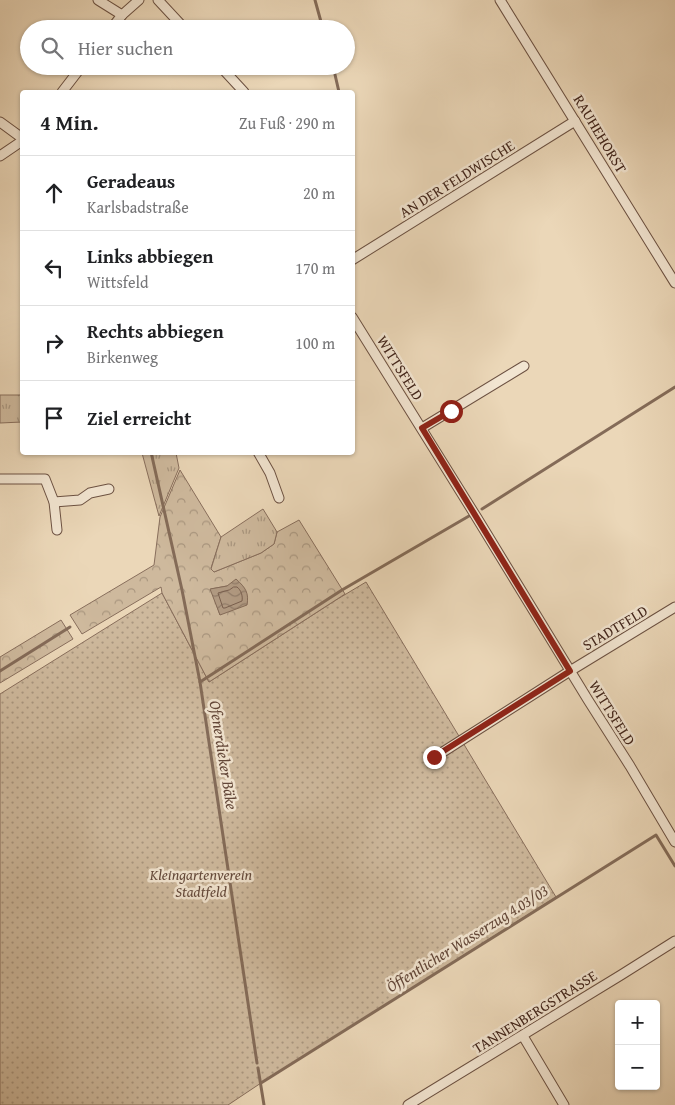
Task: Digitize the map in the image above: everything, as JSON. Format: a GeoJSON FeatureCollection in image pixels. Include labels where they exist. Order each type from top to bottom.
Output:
{"type":"FeatureCollection","features":[{"type":"Feature","properties":{"kind":"street"},"geometry":{"type":"LineString","coordinates":[[98,0],[122,15]]}},
{"type":"Feature","properties":{"kind":"street"},"geometry":{"type":"LineString","coordinates":[[118,20],[139,0]]}},
{"type":"Feature","properties":{"kind":"street"},"geometry":{"type":"LineString","coordinates":[[158,0],[177,20]]}},
{"type":"Feature","properties":{"kind":"street","name":"RAUHEHORST"},"geometry":{"type":"LineString","coordinates":[[500,0],[675,283]]}},
{"type":"Feature","properties":{"kind":"street"},"geometry":{"type":"LineString","coordinates":[[64,90],[75,75]]}},
{"type":"Feature","properties":{"kind":"street"},"geometry":{"type":"LineString","coordinates":[[228,75],[242,90]]}},
{"type":"Feature","properties":{"kind":"street","name":"AN DER FELDWISCHE"},"geometry":{"type":"LineString","coordinates":[[355,258],[575,121]]}},
{"type":"Feature","properties":{"kind":"street"},"geometry":{"type":"LineString","coordinates":[[0,122],[20,138]]}},
{"type":"Feature","properties":{"kind":"street"},"geometry":{"type":"LineString","coordinates":[[0,156],[20,141]]}},
{"type":"Feature","properties":{"kind":"street","name":"WITTSFELD"},"geometry":{"type":"LineString","coordinates":[[355,322],[675,842]]}},
{"type":"Feature","properties":{"kind":"street"},"geometry":{"type":"LineString","coordinates":[[422,428],[524,366]]}},
{"type":"Feature","properties":{"kind":"street"},"geometry":{"type":"LineString","coordinates":[[260,455],[270,473],[279,498]]}},
{"type":"Feature","properties":{"kind":"street"},"geometry":{"type":"LineString","coordinates":[[0,479],[45,479],[54,502],[56,530]]}},
{"type":"Feature","properties":{"kind":"street"},"geometry":{"type":"LineString","coordinates":[[54,502],[80,500],[90,493],[109,489]]}},
{"type":"Feature","properties":{"kind":"street","name":"STADTFELD"},"geometry":{"type":"LineString","coordinates":[[434,757],[675,607]]}},
{"type":"Feature","properties":{"kind":"street","name":"TANNENBERGSTRASSE"},"geometry":{"type":"LineString","coordinates":[[408,1105],[675,941]]}},
{"type":"Feature","properties":{"kind":"street"},"geometry":{"type":"LineString","coordinates":[[523,1036],[564,1105]]}},
{"type":"Feature","properties":{"kind":"green space"},"geometry":{"type":"Polygon","coordinates":[[[0,395],[20,395],[20,422],[0,423],[0,395]]]}},
{"type":"Feature","properties":{"kind":"green space"},"geometry":{"type":"Polygon","coordinates":[[[143,455],[176,455],[179,468],[159,516],[143,455]]]}},
{"type":"Feature","properties":{"kind":"green space"},"geometry":{"type":"Polygon","coordinates":[[[180,470],[221,537],[211,568],[214,572],[261,553],[274,544],[277,532],[299,520],[345,594],[209,682],[162,593],[161,587],[82,634],[70,615],[154,565],[160,517],[180,470]],[[227,586],[211,589],[220,615],[227,586]]]}},
{"type":"Feature","properties":{"kind":"green space"},"geometry":{"type":"Polygon","coordinates":[[[263,509],[277,532],[274,544],[261,553],[214,572],[211,569],[221,537],[263,509]]]}},
{"type":"Feature","properties":{"kind":"green space","name":"Kleingartenverein Stadtfeld"},"geometry":{"type":"Polygon","coordinates":[[[366,582],[556,897],[228,1105],[0,1105],[0,694],[162,593],[209,682],[366,582]]]}},
{"type":"Feature","properties":{"kind":"green space"},"geometry":{"type":"Polygon","coordinates":[[[61,620],[73,639],[0,683],[0,657],[61,620]]]}},
{"type":"Feature","properties":{"kind":"water"},"geometry":{"type":"Polygon","coordinates":[[[236,579],[246,591],[248,597],[247,605],[220,615],[210,589],[227,586],[236,579]]]}},
{"type":"Feature","properties":{"kind":"waterway","name":"Ofenerdieker Bäke"},"geometry":{"type":"LineString","coordinates":[[315,0],[321,20]]}},
{"type":"Feature","properties":{"kind":"waterway","name":"Ofenerdieker Bäke"},"geometry":{"type":"LineString","coordinates":[[335,75],[339,90]]}},
{"type":"Feature","properties":{"kind":"waterway"},"geometry":{"type":"LineString","coordinates":[[482,509],[675,387]]}},
{"type":"Feature","properties":{"kind":"waterway","name":"Ofenerdieker Bäke"},"geometry":{"type":"LineString","coordinates":[[152,455],[182,590],[200,682],[257,1063]]}},
{"type":"Feature","properties":{"kind":"waterway"},"geometry":{"type":"LineString","coordinates":[[200,682],[342,590],[469,516]]}},
{"type":"Feature","properties":{"kind":"waterway"},"geometry":{"type":"LineString","coordinates":[[0,671],[70,627]]}},
{"type":"Feature","properties":{"kind":"waterway","name":"Öffentlicher Wasserzug 4.03/03"},"geometry":{"type":"LineString","coordinates":[[261,1083],[656,835],[675,866]]}},
{"type":"Feature","properties":{"kind":"waterway","name":"Ofenerdieker Bäke"},"geometry":{"type":"LineString","coordinates":[[258,1068],[264,1105]]}},
{"type":"Feature","properties":{"kind":"route"},"geometry":{"type":"LineString","coordinates":[[434,757],[570,671],[422,428],[451,411]]}}]}
